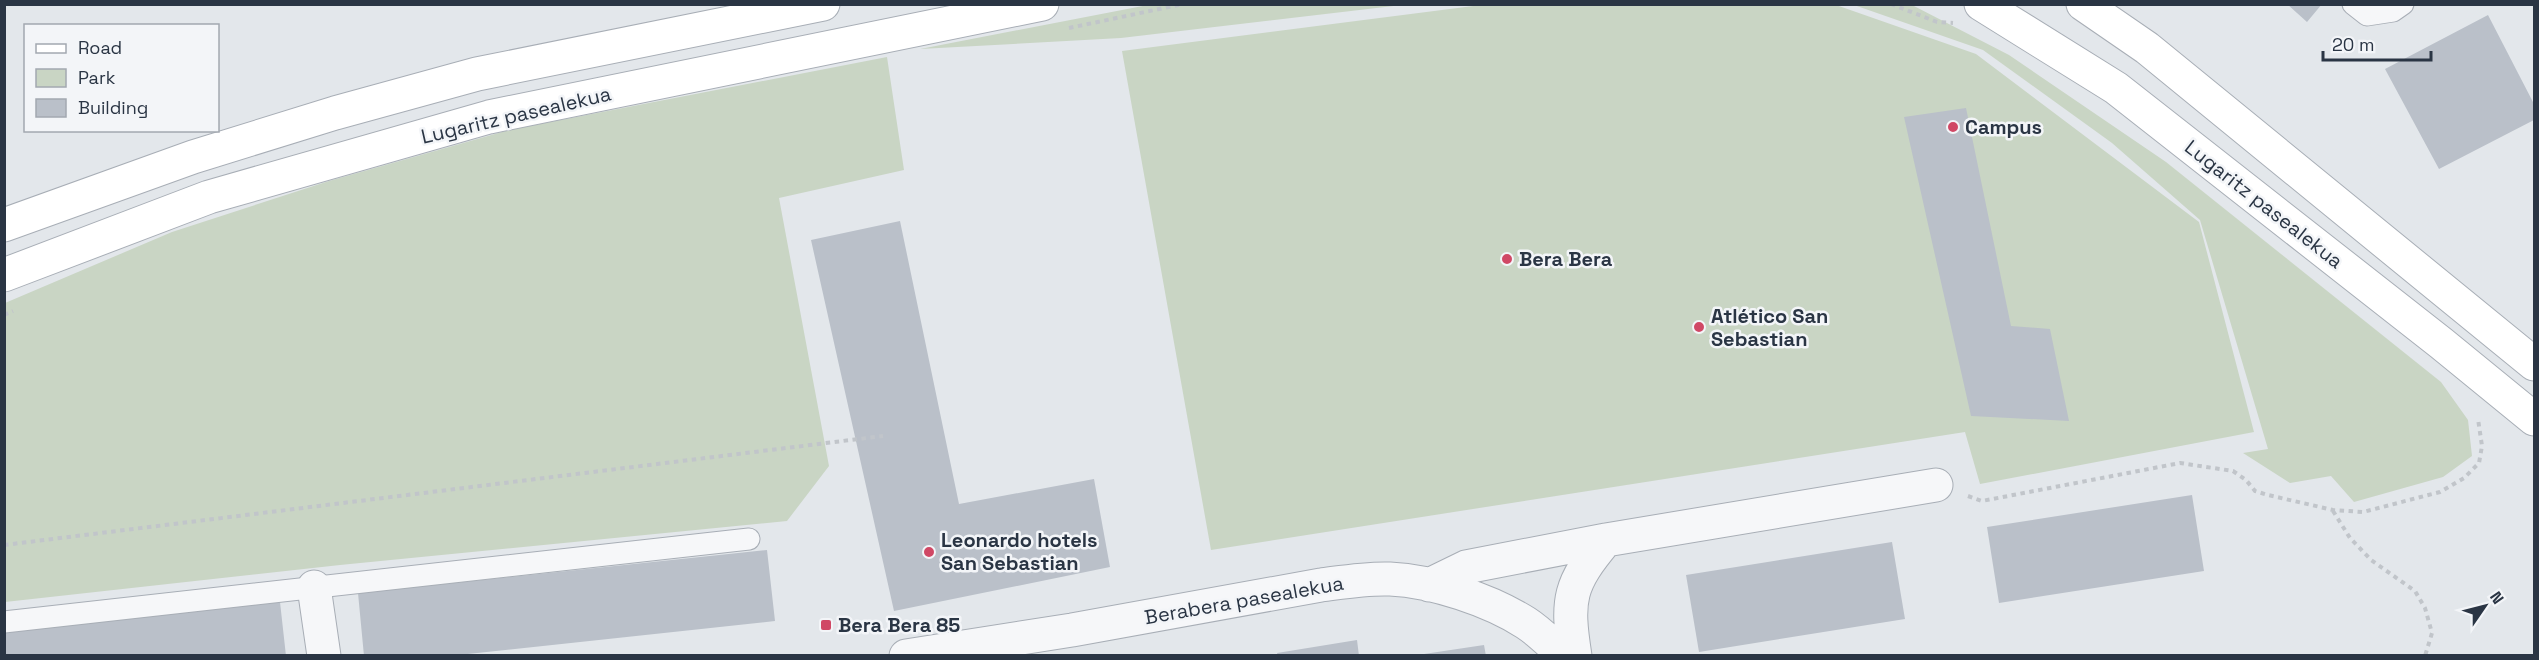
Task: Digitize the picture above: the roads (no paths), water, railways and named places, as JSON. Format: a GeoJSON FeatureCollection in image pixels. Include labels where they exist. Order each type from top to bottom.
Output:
{"type":"FeatureCollection","features":[{"type":"Feature","properties":{"kind":"main road"},"geometry":{"type":"LineString","coordinates":[[4,225],[194,157],[335,113],[455,80],[823,4]]}},
{"type":"Feature","properties":{"kind":"main road"},"geometry":{"type":"LineString","coordinates":[[2083,4],[2147,48],[2535,364]]}},
{"type":"Feature","properties":{"kind":"main road","name":"Lugaritz pasealekua"},"geometry":{"type":"LineString","coordinates":[[1972,14],[2116,88],[2535,419]]}},
{"type":"Feature","properties":{"kind":"main road","name":"Lugaritz pasealekua"},"geometry":{"type":"LineString","coordinates":[[4,275],[209,197],[489,117],[1049,18]]}},
{"type":"Feature","properties":{"kind":"street"},"geometry":{"type":"LineString","coordinates":[[1429,585],[1466,567],[1606,540],[1936,484]]}},
{"type":"Feature","properties":{"kind":"street"},"geometry":{"type":"LineString","coordinates":[[1575,656],[1570,616],[1575,585],[1584,567],[1606,540]]}},
{"type":"Feature","properties":{"kind":"street","name":"Berabera pasealekua"},"geometry":{"type":"LineString","coordinates":[[906,656],[1008,648],[1358,580],[1392,579],[1429,585],[1482,600],[1526,623],[1565,656]]}},
{"type":"Feature","properties":{"kind":"street"},"geometry":{"type":"LineString","coordinates":[[314,588],[324,656]]}},
{"type":"Feature","properties":{"kind":"lane"},"geometry":{"type":"LineString","coordinates":[[2353,4],[2367,15],[2393,11],[2403,4]]}},
{"type":"Feature","properties":{"kind":"lane"},"geometry":{"type":"LineString","coordinates":[[4,622],[749,539]]}},
{"type":"Feature","properties":{"kind":"place","name":"Campus"},"geometry":{"type":"Point","coordinates":[1953,127]}},
{"type":"Feature","properties":{"kind":"place","name":"Bera Bera"},"geometry":{"type":"Point","coordinates":[1507,259]}},
{"type":"Feature","properties":{"kind":"place","name":"Atlético San Sebastian"},"geometry":{"type":"Point","coordinates":[1699,327]}},
{"type":"Feature","properties":{"kind":"place","name":"Leonardo hotels San Sebastian"},"geometry":{"type":"Point","coordinates":[929,552]}},
{"type":"Feature","properties":{"kind":"place","name":"Bera Bera 85"},"geometry":{"type":"Point","coordinates":[826,625]}}]}
